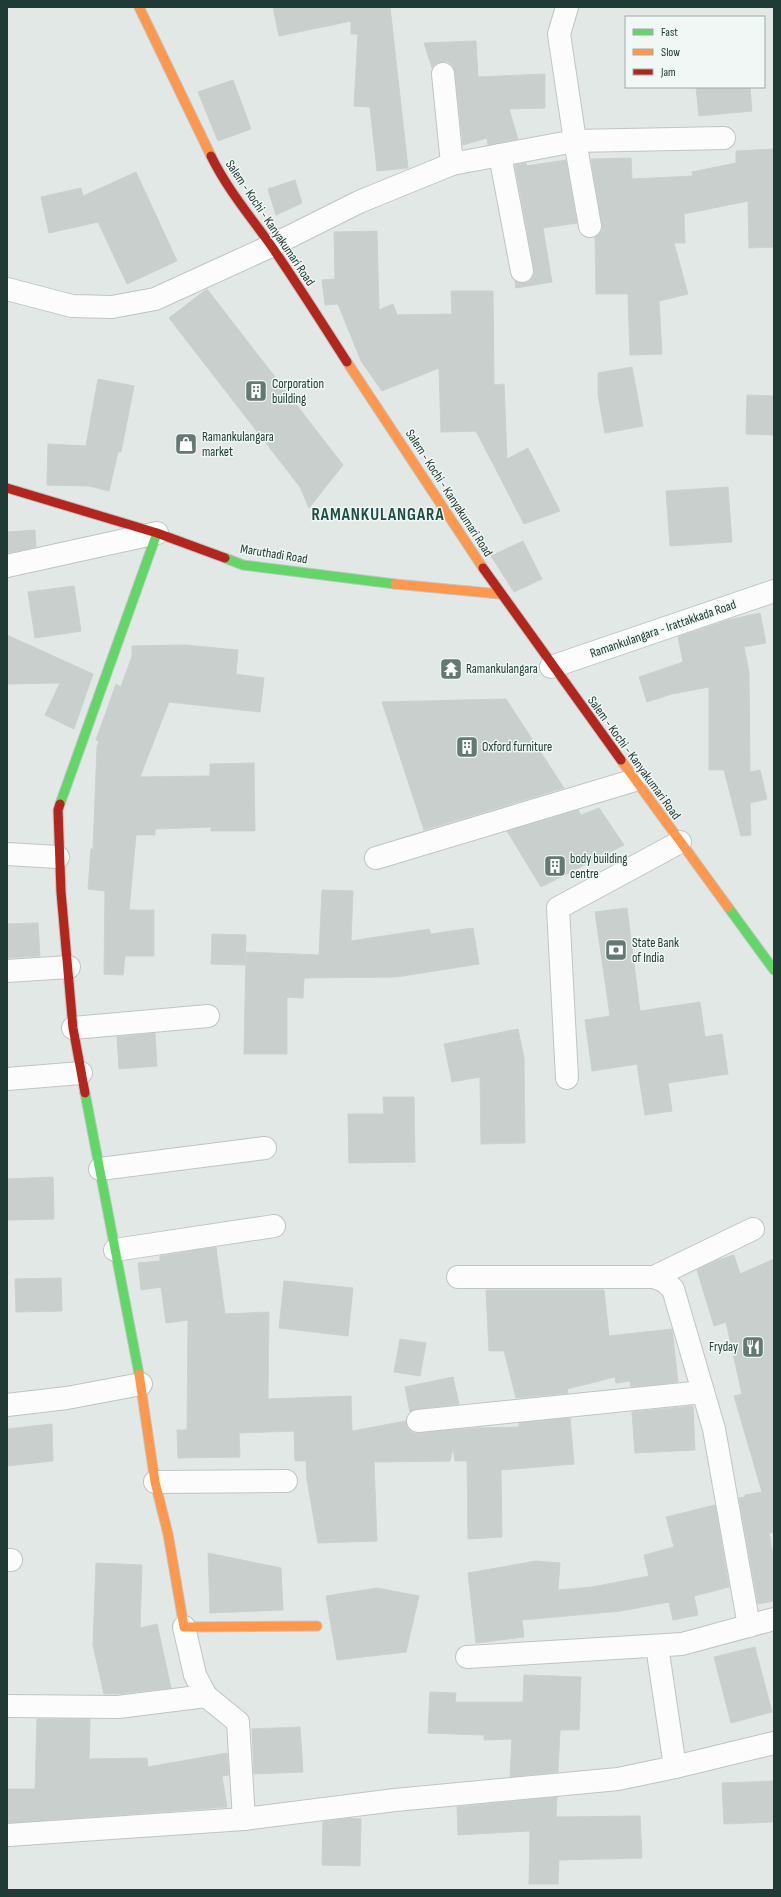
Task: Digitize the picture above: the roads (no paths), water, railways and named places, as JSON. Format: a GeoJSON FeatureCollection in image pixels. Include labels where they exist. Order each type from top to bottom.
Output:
{"type":"FeatureCollection","features":[{"type":"Feature","properties":{"kind":"main road","name":"Salem - Kochi - Kanyakumari Road"},"geometry":{"type":"LineString","coordinates":[[139,7],[219,173],[245,212],[271,246],[500,594],[551,667],[774,970]]}},
{"type":"Feature","properties":{"kind":"main road","name":"Maruthadi Road"},"geometry":{"type":"LineString","coordinates":[[7,488],[158,533],[243,565],[386,583],[500,594]]}},
{"type":"Feature","properties":{"kind":"main road"},"geometry":{"type":"LineString","coordinates":[[158,533],[58,810],[58,857],[69,967],[73,1028],[141,1384],[155,1482],[168,1534],[184,1627],[317,1626]]}},
{"type":"Feature","properties":{"kind":"street"},"geometry":{"type":"LineString","coordinates":[[567,7],[559,34],[575,141],[590,226]]}},
{"type":"Feature","properties":{"kind":"street"},"geometry":{"type":"LineString","coordinates":[[443,74],[452,164]]}},
{"type":"Feature","properties":{"kind":"street"},"geometry":{"type":"LineString","coordinates":[[7,289],[72,306],[112,306],[155,299],[271,246],[359,202],[452,164],[575,141],[724,138]]}},
{"type":"Feature","properties":{"kind":"street"},"geometry":{"type":"LineString","coordinates":[[500,155],[522,271]]}},
{"type":"Feature","properties":{"kind":"street"},"geometry":{"type":"LineString","coordinates":[[7,566],[158,533]]}},
{"type":"Feature","properties":{"kind":"street","name":"Ramankulangara - Irattakkada Road"},"geometry":{"type":"LineString","coordinates":[[551,667],[774,591]]}},
{"type":"Feature","properties":{"kind":"street"},"geometry":{"type":"LineString","coordinates":[[376,858],[635,780]]}},
{"type":"Feature","properties":{"kind":"street"},"geometry":{"type":"LineString","coordinates":[[567,1078],[558,908],[680,842]]}},
{"type":"Feature","properties":{"kind":"street"},"geometry":{"type":"LineString","coordinates":[[7,854],[58,857]]}},
{"type":"Feature","properties":{"kind":"street"},"geometry":{"type":"LineString","coordinates":[[7,971],[69,967]]}},
{"type":"Feature","properties":{"kind":"street"},"geometry":{"type":"LineString","coordinates":[[73,1028],[208,1016]]}},
{"type":"Feature","properties":{"kind":"street"},"geometry":{"type":"LineString","coordinates":[[7,1079],[81,1073]]}},
{"type":"Feature","properties":{"kind":"street"},"geometry":{"type":"LineString","coordinates":[[100,1169],[266,1148]]}},
{"type":"Feature","properties":{"kind":"street"},"geometry":{"type":"LineString","coordinates":[[115,1250],[274,1226]]}},
{"type":"Feature","properties":{"kind":"street"},"geometry":{"type":"LineString","coordinates":[[654,1277],[753,1229]]}},
{"type":"Feature","properties":{"kind":"street"},"geometry":{"type":"LineString","coordinates":[[458,1277],[654,1277],[664,1281],[673,1289],[714,1428],[750,1626]]}},
{"type":"Feature","properties":{"kind":"street"},"geometry":{"type":"LineString","coordinates":[[7,1405],[67,1398],[141,1384]]}},
{"type":"Feature","properties":{"kind":"street"},"geometry":{"type":"LineString","coordinates":[[418,1421],[703,1392]]}},
{"type":"Feature","properties":{"kind":"street"},"geometry":{"type":"LineString","coordinates":[[155,1482],[286,1481]]}},
{"type":"Feature","properties":{"kind":"street"},"geometry":{"type":"LineString","coordinates":[[467,1657],[682,1644],[774,1619]]}},
{"type":"Feature","properties":{"kind":"street"},"geometry":{"type":"LineString","coordinates":[[184,1627],[194,1674],[206,1696],[238,1722],[244,1819]]}},
{"type":"Feature","properties":{"kind":"street"},"geometry":{"type":"LineString","coordinates":[[657,1646],[675,1767]]}},
{"type":"Feature","properties":{"kind":"street"},"geometry":{"type":"LineString","coordinates":[[7,1706],[118,1707],[206,1696]]}},
{"type":"Feature","properties":{"kind":"street"},"geometry":{"type":"LineString","coordinates":[[8,1835],[244,1819],[395,1800],[618,1779],[774,1743]]}},
{"type":"Feature","properties":{"kind":"place","name":"Corporation building"},"geometry":{"type":"Point","coordinates":[256,391]}},
{"type":"Feature","properties":{"kind":"place","name":"Ramankulangara market"},"geometry":{"type":"Point","coordinates":[186,444]}},
{"type":"Feature","properties":{"kind":"place","name":"Ramankulangara"},"geometry":{"type":"Point","coordinates":[451,669]}},
{"type":"Feature","properties":{"kind":"place","name":"Oxford furniture"},"geometry":{"type":"Point","coordinates":[467,747]}},
{"type":"Feature","properties":{"kind":"place","name":"body building centre"},"geometry":{"type":"Point","coordinates":[555,866]}},
{"type":"Feature","properties":{"kind":"place","name":"State Bank of India"},"geometry":{"type":"Point","coordinates":[616,950]}},
{"type":"Feature","properties":{"kind":"place","name":"Fryday"},"geometry":{"type":"Point","coordinates":[753,1347]}},
{"type":"Feature","properties":{"kind":"district","name":"RAMANKULANGARA"},"geometry":{"type":"Point","coordinates":[378,515]}}]}
